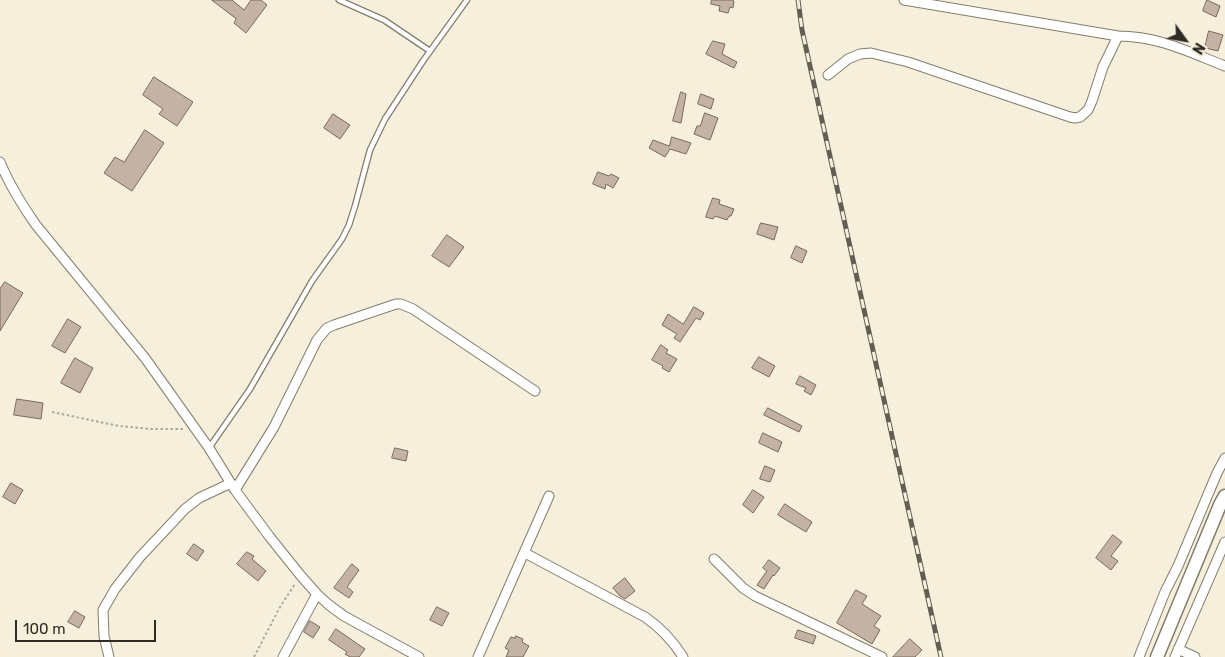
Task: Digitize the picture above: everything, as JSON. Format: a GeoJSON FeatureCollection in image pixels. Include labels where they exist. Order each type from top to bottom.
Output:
{"type":"FeatureCollection","features":[{"type":"Feature","properties":{"kind":"main road"},"geometry":{"type":"LineString","coordinates":[[1156,657],[1225,496]]}},
{"type":"Feature","properties":{"kind":"street"},"geometry":{"type":"LineString","coordinates":[[904,0],[1118,36],[1149,38],[1225,66]]}},
{"type":"Feature","properties":{"kind":"street"},"geometry":{"type":"LineString","coordinates":[[828,75],[848,59],[860,54],[871,53],[896,58],[1070,117],[1078,118],[1090,106],[1102,67],[1118,36]]}},
{"type":"Feature","properties":{"kind":"street"},"geometry":{"type":"LineString","coordinates":[[0,162],[10,184],[36,225],[145,358],[209,448],[233,486],[301,576],[317,594],[344,616],[418,657]]}},
{"type":"Feature","properties":{"kind":"street"},"geometry":{"type":"LineString","coordinates":[[109,657],[104,636],[103,610],[115,589],[140,557],[185,509],[205,495],[233,486],[274,427],[313,347],[324,330],[380,309],[401,304],[407,306],[535,391]]}},
{"type":"Feature","properties":{"kind":"street"},"geometry":{"type":"LineString","coordinates":[[1139,657],[1165,592],[1178,566],[1213,481],[1225,458]]}},
{"type":"Feature","properties":{"kind":"street"},"geometry":{"type":"LineString","coordinates":[[478,657],[549,496]]}},
{"type":"Feature","properties":{"kind":"street"},"geometry":{"type":"LineString","coordinates":[[1195,657],[1176,653],[1225,542]]}},
{"type":"Feature","properties":{"kind":"street"},"geometry":{"type":"LineString","coordinates":[[525,553],[645,617],[663,631],[683,657]]}},
{"type":"Feature","properties":{"kind":"street"},"geometry":{"type":"LineString","coordinates":[[714,559],[742,588],[755,596],[882,657]]}},
{"type":"Feature","properties":{"kind":"street"},"geometry":{"type":"LineString","coordinates":[[283,657],[317,594]]}},
{"type":"Feature","properties":{"kind":"lane"},"geometry":{"type":"LineString","coordinates":[[339,0],[384,20],[430,51]]}},
{"type":"Feature","properties":{"kind":"lane"},"geometry":{"type":"LineString","coordinates":[[209,448],[250,389],[312,281],[342,239],[355,206],[374,139],[384,119],[467,0]]}},
{"type":"Feature","properties":{"kind":"path"},"geometry":{"type":"LineString","coordinates":[[52,412],[119,426],[151,430],[195,429]]}},
{"type":"Feature","properties":{"kind":"path"},"geometry":{"type":"LineString","coordinates":[[254,657],[290,589],[301,576]]}},
{"type":"Feature","properties":{"kind":"building"},"geometry":{"type":"Polygon","coordinates":[[[212,0],[232,0],[244,10],[251,0],[261,0],[267,5],[246,33],[234,23],[236,19],[212,0]]]}},
{"type":"Feature","properties":{"kind":"building"},"geometry":{"type":"Polygon","coordinates":[[[712,0],[732,0],[734,1],[733,8],[730,7],[728,13],[719,11],[720,6],[711,4],[712,0]]]}},
{"type":"Feature","properties":{"kind":"building"},"geometry":{"type":"Polygon","coordinates":[[[1207,0],[1220,6],[1216,17],[1203,11],[1207,0]]]}},
{"type":"Feature","properties":{"kind":"building"},"geometry":{"type":"Polygon","coordinates":[[[1209,31],[1223,35],[1218,51],[1205,48],[1209,31]]]}},
{"type":"Feature","properties":{"kind":"building"},"geometry":{"type":"Polygon","coordinates":[[[713,41],[725,44],[722,54],[737,62],[734,68],[706,54],[713,41]]]}},
{"type":"Feature","properties":{"kind":"building"},"geometry":{"type":"Polygon","coordinates":[[[154,77],[193,102],[177,126],[159,114],[163,109],[143,95],[154,77]]]}},
{"type":"Feature","properties":{"kind":"building"},"geometry":{"type":"Polygon","coordinates":[[[681,92],[686,94],[681,123],[673,121],[681,92]]]}},
{"type":"Feature","properties":{"kind":"building"},"geometry":{"type":"Polygon","coordinates":[[[701,94],[714,99],[711,109],[698,104],[701,94]]]}},
{"type":"Feature","properties":{"kind":"building"},"geometry":{"type":"Polygon","coordinates":[[[705,113],[718,118],[710,140],[694,134],[697,126],[700,126],[705,113]]]}},
{"type":"Feature","properties":{"kind":"building"},"geometry":{"type":"Polygon","coordinates":[[[333,114],[350,125],[340,139],[324,128],[333,114]]]}},
{"type":"Feature","properties":{"kind":"building"},"geometry":{"type":"Polygon","coordinates":[[[145,130],[164,143],[132,191],[104,173],[115,157],[124,162],[145,130]]]}},
{"type":"Feature","properties":{"kind":"building"},"geometry":{"type":"Polygon","coordinates":[[[672,137],[691,143],[686,154],[670,149],[665,157],[649,148],[653,140],[669,146],[672,137]]]}},
{"type":"Feature","properties":{"kind":"building"},"geometry":{"type":"Polygon","coordinates":[[[598,172],[609,176],[611,174],[619,178],[613,188],[606,184],[605,189],[593,184],[598,172]]]}},
{"type":"Feature","properties":{"kind":"building"},"geometry":{"type":"Polygon","coordinates":[[[713,198],[720,200],[719,204],[734,209],[727,220],[715,216],[713,219],[706,217],[713,198]]]}},
{"type":"Feature","properties":{"kind":"building"},"geometry":{"type":"Polygon","coordinates":[[[761,223],[778,227],[774,240],[757,234],[761,223]]]}},
{"type":"Feature","properties":{"kind":"building"},"geometry":{"type":"Polygon","coordinates":[[[447,235],[464,247],[449,267],[432,256],[447,235]]]}},
{"type":"Feature","properties":{"kind":"building"},"geometry":{"type":"Polygon","coordinates":[[[796,246],[807,251],[802,263],[791,258],[796,246]]]}},
{"type":"Feature","properties":{"kind":"building"},"geometry":{"type":"Polygon","coordinates":[[[5,282],[23,293],[0,331],[0,289],[5,282]]]}},
{"type":"Feature","properties":{"kind":"building"},"geometry":{"type":"Polygon","coordinates":[[[694,307],[704,313],[700,320],[696,318],[680,342],[674,338],[677,334],[662,325],[668,314],[683,324],[694,307]]]}},
{"type":"Feature","properties":{"kind":"building"},"geometry":{"type":"Polygon","coordinates":[[[68,319],[81,327],[65,353],[52,346],[68,319]]]}},
{"type":"Feature","properties":{"kind":"building"},"geometry":{"type":"Polygon","coordinates":[[[661,345],[668,350],[666,353],[677,359],[669,372],[652,360],[661,345]]]}},
{"type":"Feature","properties":{"kind":"building"},"geometry":{"type":"Polygon","coordinates":[[[759,357],[775,366],[769,377],[752,368],[759,357]]]}},
{"type":"Feature","properties":{"kind":"building"},"geometry":{"type":"Polygon","coordinates":[[[75,358],[93,368],[80,393],[61,383],[75,358]]]}},
{"type":"Feature","properties":{"kind":"building"},"geometry":{"type":"Polygon","coordinates":[[[800,376],[816,385],[811,395],[804,391],[806,388],[796,384],[800,376]]]}},
{"type":"Feature","properties":{"kind":"building"},"geometry":{"type":"Polygon","coordinates":[[[17,399],[43,403],[41,419],[14,415],[17,399]]]}},
{"type":"Feature","properties":{"kind":"building"},"geometry":{"type":"Polygon","coordinates":[[[768,408],[802,426],[799,432],[764,415],[768,408]]]}},
{"type":"Feature","properties":{"kind":"building"},"geometry":{"type":"Polygon","coordinates":[[[763,433],[782,442],[778,452],[759,443],[763,433]]]}},
{"type":"Feature","properties":{"kind":"building"},"geometry":{"type":"Polygon","coordinates":[[[395,448],[408,451],[406,461],[392,458],[395,448]]]}},
{"type":"Feature","properties":{"kind":"building"},"geometry":{"type":"Polygon","coordinates":[[[765,466],[775,470],[770,482],[760,479],[765,466]]]}},
{"type":"Feature","properties":{"kind":"building"},"geometry":{"type":"Polygon","coordinates":[[[11,483],[23,490],[15,504],[3,497],[11,483]]]}},
{"type":"Feature","properties":{"kind":"building"},"geometry":{"type":"Polygon","coordinates":[[[753,490],[764,497],[753,513],[743,505],[753,490]]]}},
{"type":"Feature","properties":{"kind":"building"},"geometry":{"type":"Polygon","coordinates":[[[785,504],[812,522],[806,532],[778,515],[785,504]]]}},
{"type":"Feature","properties":{"kind":"building"},"geometry":{"type":"Polygon","coordinates":[[[1113,535],[1122,542],[1111,556],[1118,561],[1111,570],[1096,558],[1113,535]]]}},
{"type":"Feature","properties":{"kind":"building"},"geometry":{"type":"Polygon","coordinates":[[[194,544],[204,551],[197,561],[187,554],[194,544]]]}},
{"type":"Feature","properties":{"kind":"building"},"geometry":{"type":"Polygon","coordinates":[[[247,552],[254,556],[252,559],[266,571],[258,581],[237,564],[247,552]]]}},
{"type":"Feature","properties":{"kind":"building"},"geometry":{"type":"Polygon","coordinates":[[[769,560],[780,568],[764,589],[757,585],[767,571],[763,568],[769,560]]]}},
{"type":"Feature","properties":{"kind":"building"},"geometry":{"type":"Polygon","coordinates":[[[352,564],[359,570],[347,587],[353,592],[349,598],[334,588],[352,564]]]}},
{"type":"Feature","properties":{"kind":"building"},"geometry":{"type":"Polygon","coordinates":[[[625,578],[635,591],[625,599],[613,588],[625,578]]]}},
{"type":"Feature","properties":{"kind":"building"},"geometry":{"type":"Polygon","coordinates":[[[856,590],[867,596],[862,604],[881,616],[874,626],[880,630],[872,644],[837,623],[856,590]]]}},
{"type":"Feature","properties":{"kind":"building"},"geometry":{"type":"Polygon","coordinates":[[[437,607],[449,613],[442,626],[430,620],[437,607]]]}},
{"type":"Feature","properties":{"kind":"building"},"geometry":{"type":"Polygon","coordinates":[[[75,611],[85,617],[79,628],[68,622],[75,611]]]}},
{"type":"Feature","properties":{"kind":"building"},"geometry":{"type":"Polygon","coordinates":[[[310,621],[320,627],[313,638],[304,632],[310,621]]]}},
{"type":"Feature","properties":{"kind":"building"},"geometry":{"type":"Polygon","coordinates":[[[336,629],[365,649],[359,657],[350,657],[345,654],[347,652],[329,640],[336,629]]]}},
{"type":"Feature","properties":{"kind":"building"},"geometry":{"type":"Polygon","coordinates":[[[798,630],[816,636],[813,644],[795,638],[798,630]]]}},
{"type":"Feature","properties":{"kind":"building"},"geometry":{"type":"Polygon","coordinates":[[[516,636],[523,639],[522,642],[529,646],[523,657],[506,657],[509,650],[505,648],[511,637],[515,638],[516,636]]]}},
{"type":"Feature","properties":{"kind":"building"},"geometry":{"type":"Polygon","coordinates":[[[910,639],[922,650],[915,657],[893,657],[910,639]]]}},
{"type":"Feature","properties":{"kind":"railway"},"geometry":{"type":"LineString","coordinates":[[798,0],[802,30],[941,657]]}}]}
